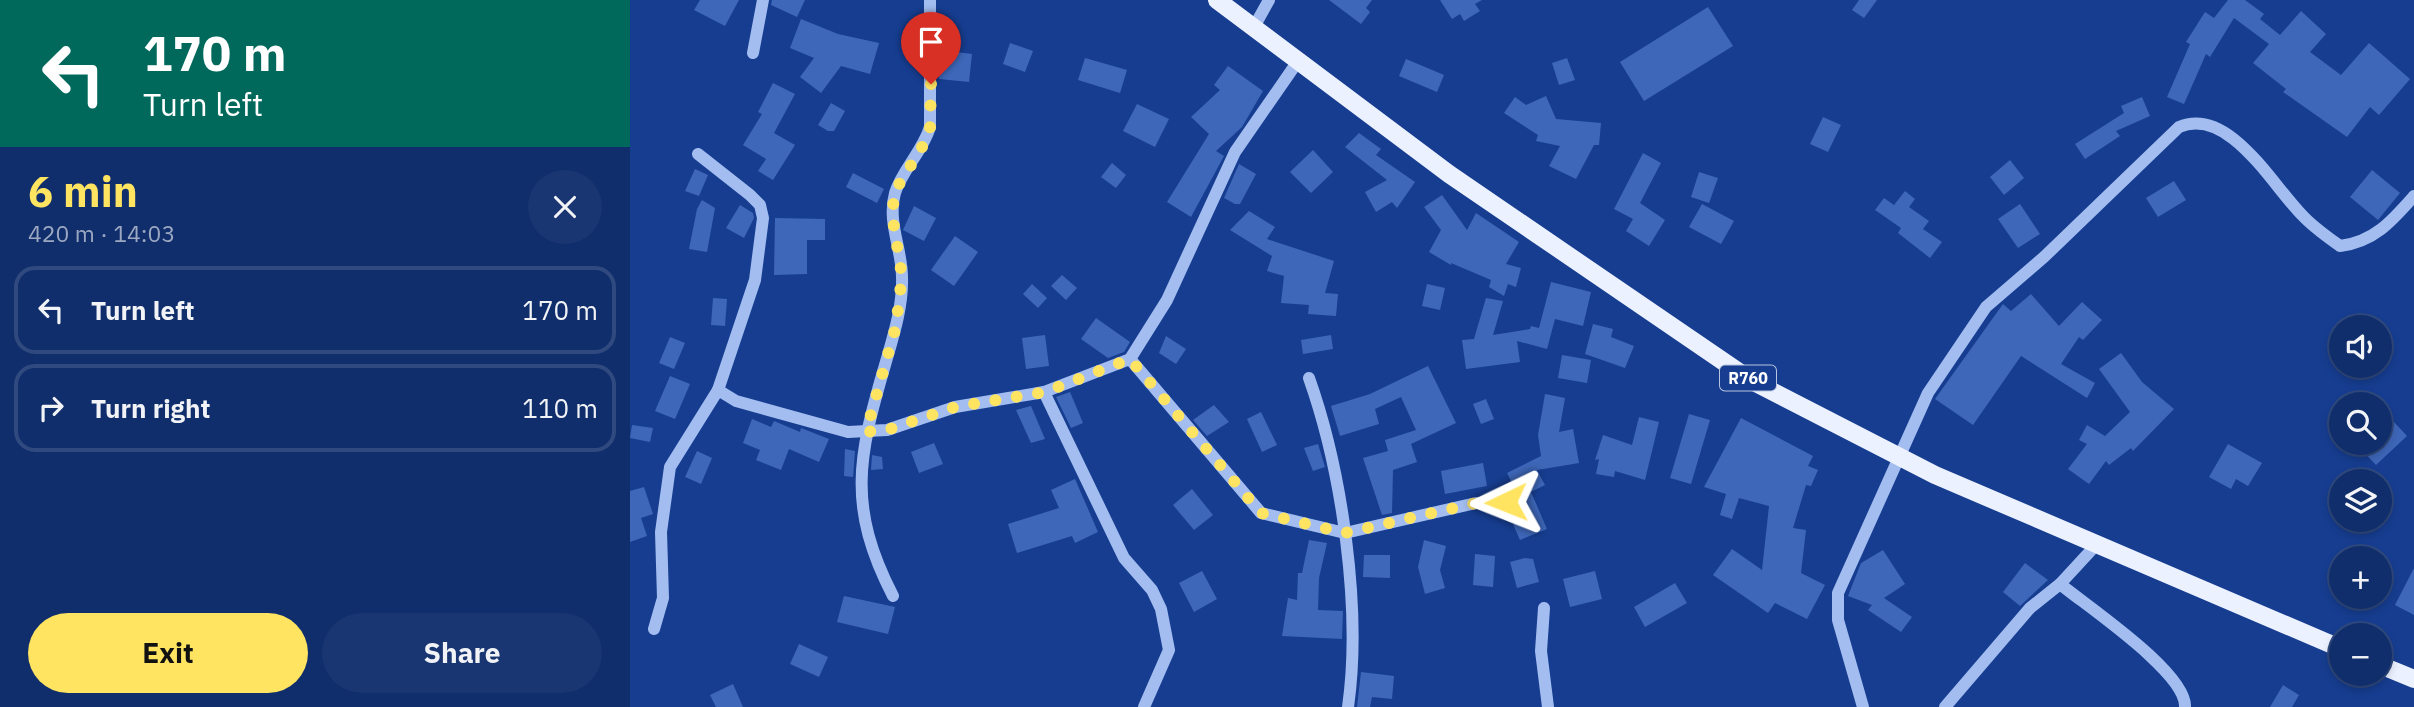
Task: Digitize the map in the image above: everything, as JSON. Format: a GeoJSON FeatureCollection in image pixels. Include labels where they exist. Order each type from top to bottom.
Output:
{"type":"FeatureCollection","features":[{"type":"Feature","properties":{"kind":"main road","name":"R760"},"geometry":{"type":"LineString","coordinates":[[1217,0],[1449,174],[1752,381],[1900,458],[2329,644]]}},
{"type":"Feature","properties":{"kind":"main road"},"geometry":{"type":"LineString","coordinates":[[2392,670],[2414,679]]}},
{"type":"Feature","properties":{"kind":"street"},"geometry":{"type":"LineString","coordinates":[[753,53],[764,0]]}},
{"type":"Feature","properties":{"kind":"street"},"geometry":{"type":"LineString","coordinates":[[893,596],[881,573],[861,506],[866,432],[896,326],[902,276],[892,214],[895,191],[927,139],[930,128],[929,0]]}},
{"type":"Feature","properties":{"kind":"street"},"geometry":{"type":"LineString","coordinates":[[1254,27],[1269,0]]}},
{"type":"Feature","properties":{"kind":"street"},"geometry":{"type":"LineString","coordinates":[[718,390],[736,401],[848,432],[866,432],[887,430],[955,407],[1045,392],[1130,359],[1167,300],[1234,152],[1298,61]]}},
{"type":"Feature","properties":{"kind":"street"},"geometry":{"type":"LineString","coordinates":[[1863,707],[1836,606],[1841,581],[1928,393],[1986,307],[2044,257],[2179,127],[2193,121],[2216,126],[2258,164],[2301,214],[2340,246],[2359,243],[2387,227],[2414,196]]}},
{"type":"Feature","properties":{"kind":"street"},"geometry":{"type":"LineString","coordinates":[[654,629],[663,598],[661,532],[670,467],[718,390],[755,280],[763,218],[760,205],[750,195],[698,154]]}},
{"type":"Feature","properties":{"kind":"street"},"geometry":{"type":"LineString","coordinates":[[1130,359],[1261,513],[1345,533],[1476,503],[1506,502]]}},
{"type":"Feature","properties":{"kind":"street"},"geometry":{"type":"LineString","coordinates":[[1309,378],[1333,457],[1345,533],[1354,654],[1348,707]]}},
{"type":"Feature","properties":{"kind":"street"},"geometry":{"type":"LineString","coordinates":[[1045,392],[1124,558],[1152,590],[1161,609],[1169,650],[1144,707]]}},
{"type":"Feature","properties":{"kind":"street"},"geometry":{"type":"LineString","coordinates":[[1945,707],[2029,608],[2060,584],[2096,545]]}},
{"type":"Feature","properties":{"kind":"street"},"geometry":{"type":"LineString","coordinates":[[2060,584],[2157,661],[2178,683],[2186,699],[2185,707]]}},
{"type":"Feature","properties":{"kind":"street"},"geometry":{"type":"LineString","coordinates":[[1544,608],[1541,651],[1548,707]]}},
{"type":"Feature","properties":{"kind":"building"},"geometry":{"type":"Polygon","coordinates":[[[700,0],[739,0],[725,26],[694,10],[700,0]]]}},
{"type":"Feature","properties":{"kind":"building"},"geometry":{"type":"Polygon","coordinates":[[[772,0],[805,0],[797,17],[771,5],[772,0]]]}},
{"type":"Feature","properties":{"kind":"building"},"geometry":{"type":"Polygon","coordinates":[[[1329,0],[1372,0],[1366,8],[1370,12],[1361,24],[1329,0]]]}},
{"type":"Feature","properties":{"kind":"building"},"geometry":{"type":"Polygon","coordinates":[[[1440,0],[1482,0],[1475,4],[1480,11],[1464,21],[1460,14],[1452,19],[1440,0]]]}},
{"type":"Feature","properties":{"kind":"building"},"geometry":{"type":"Polygon","coordinates":[[[1859,0],[1877,0],[1864,18],[1852,10],[1859,0]]]}},
{"type":"Feature","properties":{"kind":"building"},"geometry":{"type":"Polygon","coordinates":[[[2228,0],[2245,0],[2264,14],[2260,19],[2280,35],[2301,11],[2326,34],[2310,52],[2341,75],[2369,43],[2410,79],[2379,115],[2370,107],[2347,137],[2283,92],[2286,89],[2253,63],[2269,44],[2234,18],[2210,57],[2206,54],[2184,104],[2167,97],[2190,44],[2186,42],[2205,12],[2214,18],[2228,0]]]}},
{"type":"Feature","properties":{"kind":"building"},"geometry":{"type":"Polygon","coordinates":[[[1708,7],[1733,46],[1644,101],[1620,62],[1708,7]]]}},
{"type":"Feature","properties":{"kind":"building"},"geometry":{"type":"Polygon","coordinates":[[[801,19],[838,34],[879,43],[870,74],[841,66],[821,93],[800,77],[814,58],[790,48],[801,19]]]}},
{"type":"Feature","properties":{"kind":"building"},"geometry":{"type":"Polygon","coordinates":[[[1010,43],[1033,51],[1025,72],[1003,64],[1010,43]]]}},
{"type":"Feature","properties":{"kind":"building"},"geometry":{"type":"Polygon","coordinates":[[[940,50],[972,54],[969,82],[939,79],[940,50]]]}},
{"type":"Feature","properties":{"kind":"building"},"geometry":{"type":"Polygon","coordinates":[[[1085,58],[1127,70],[1120,93],[1078,80],[1085,58]]]}},
{"type":"Feature","properties":{"kind":"building"},"geometry":{"type":"Polygon","coordinates":[[[1567,58],[1575,80],[1559,85],[1552,63],[1567,58]]]}},
{"type":"Feature","properties":{"kind":"building"},"geometry":{"type":"Polygon","coordinates":[[[1406,59],[1444,75],[1437,92],[1399,76],[1406,59]]]}},
{"type":"Feature","properties":{"kind":"building"},"geometry":{"type":"Polygon","coordinates":[[[1228,66],[1263,91],[1242,127],[1216,151],[1224,156],[1191,217],[1167,202],[1209,134],[1191,117],[1220,90],[1214,85],[1228,66]]]}},
{"type":"Feature","properties":{"kind":"building"},"geometry":{"type":"Polygon","coordinates":[[[773,83],[795,94],[774,133],[795,145],[773,180],[758,171],[766,159],[743,145],[762,114],[758,112],[773,83]]]}},
{"type":"Feature","properties":{"kind":"building"},"geometry":{"type":"Polygon","coordinates":[[[1546,96],[1556,119],[1601,123],[1599,145],[1594,145],[1576,179],[1549,166],[1560,146],[1536,141],[1538,135],[1504,113],[1515,97],[1526,105],[1546,96]]]}},
{"type":"Feature","properties":{"kind":"building"},"geometry":{"type":"Polygon","coordinates":[[[2142,97],[2150,116],[2116,131],[2120,136],[2085,159],[2075,144],[2124,113],[2121,106],[2142,97]]]}},
{"type":"Feature","properties":{"kind":"building"},"geometry":{"type":"Polygon","coordinates":[[[831,103],[845,111],[834,131],[828,131],[818,125],[831,103]]]}},
{"type":"Feature","properties":{"kind":"building"},"geometry":{"type":"Polygon","coordinates":[[[1137,104],[1169,119],[1155,147],[1123,131],[1137,104]]]}},
{"type":"Feature","properties":{"kind":"building"},"geometry":{"type":"Polygon","coordinates":[[[1823,117],[1841,125],[1828,152],[1810,144],[1823,117]]]}},
{"type":"Feature","properties":{"kind":"building"},"geometry":{"type":"Polygon","coordinates":[[[1359,133],[1381,149],[1376,155],[1415,182],[1397,208],[1392,202],[1376,212],[1365,192],[1387,180],[1345,147],[1359,133]]]}},
{"type":"Feature","properties":{"kind":"building"},"geometry":{"type":"Polygon","coordinates":[[[1313,150],[1333,172],[1311,193],[1290,172],[1313,150]]]}},
{"type":"Feature","properties":{"kind":"building"},"geometry":{"type":"Polygon","coordinates":[[[1643,153],[1661,163],[1640,203],[1665,220],[1649,246],[1626,231],[1633,219],[1614,209],[1643,153]]]}},
{"type":"Feature","properties":{"kind":"building"},"geometry":{"type":"Polygon","coordinates":[[[2010,160],[2024,178],[2004,195],[1990,177],[2010,160]]]}},
{"type":"Feature","properties":{"kind":"building"},"geometry":{"type":"Polygon","coordinates":[[[1112,163],[1126,175],[1116,188],[1101,177],[1112,163]]]}},
{"type":"Feature","properties":{"kind":"building"},"geometry":{"type":"Polygon","coordinates":[[[1239,164],[1256,174],[1240,204],[1235,204],[1224,198],[1239,164]]]}},
{"type":"Feature","properties":{"kind":"building"},"geometry":{"type":"Polygon","coordinates":[[[695,169],[708,175],[699,196],[685,191],[695,169]]]}},
{"type":"Feature","properties":{"kind":"building"},"geometry":{"type":"Polygon","coordinates":[[[2372,170],[2400,193],[2378,220],[2350,197],[2372,170]]]}},
{"type":"Feature","properties":{"kind":"building"},"geometry":{"type":"Polygon","coordinates":[[[1699,172],[1718,178],[1709,203],[1691,197],[1699,172]]]}},
{"type":"Feature","properties":{"kind":"building"},"geometry":{"type":"Polygon","coordinates":[[[853,173],[884,189],[877,203],[846,187],[853,173]]]}},
{"type":"Feature","properties":{"kind":"building"},"geometry":{"type":"Polygon","coordinates":[[[2174,181],[2186,200],[2158,217],[2146,198],[2174,181]]]}},
{"type":"Feature","properties":{"kind":"building"},"geometry":{"type":"Polygon","coordinates":[[[1905,191],[1915,199],[1909,207],[1929,221],[1923,229],[1942,242],[1930,258],[1898,233],[1901,228],[1875,210],[1884,198],[1894,205],[1905,191]]]}},
{"type":"Feature","properties":{"kind":"building"},"geometry":{"type":"Polygon","coordinates":[[[1442,195],[1467,230],[1476,213],[1519,242],[1506,264],[1521,268],[1516,287],[1508,284],[1504,296],[1489,287],[1491,280],[1451,265],[1429,252],[1441,230],[1424,207],[1442,195]]]}},
{"type":"Feature","properties":{"kind":"building"},"geometry":{"type":"Polygon","coordinates":[[[702,200],[715,208],[707,252],[689,249],[697,209],[702,200]]]}},
{"type":"Feature","properties":{"kind":"building"},"geometry":{"type":"Polygon","coordinates":[[[1702,204],[1734,221],[1721,244],[1689,227],[1702,204]]]}},
{"type":"Feature","properties":{"kind":"building"},"geometry":{"type":"Polygon","coordinates":[[[2020,204],[2040,234],[2018,248],[1998,219],[2020,204]]]}},
{"type":"Feature","properties":{"kind":"building"},"geometry":{"type":"Polygon","coordinates":[[[740,205],[753,213],[754,218],[744,238],[726,228],[740,205]]]}},
{"type":"Feature","properties":{"kind":"building"},"geometry":{"type":"Polygon","coordinates":[[[914,206],[936,218],[924,241],[903,230],[914,206]]]}},
{"type":"Feature","properties":{"kind":"building"},"geometry":{"type":"Polygon","coordinates":[[[1249,211],[1275,227],[1267,239],[1334,261],[1325,293],[1338,294],[1336,316],[1308,314],[1309,305],[1281,303],[1284,276],[1267,271],[1272,256],[1230,230],[1249,211]]]}},
{"type":"Feature","properties":{"kind":"building"},"geometry":{"type":"Polygon","coordinates":[[[775,218],[825,219],[825,240],[807,240],[807,274],[774,275],[775,218]]]}},
{"type":"Feature","properties":{"kind":"building"},"geometry":{"type":"Polygon","coordinates":[[[955,236],[978,252],[954,286],[931,270],[955,236]]]}},
{"type":"Feature","properties":{"kind":"building"},"geometry":{"type":"Polygon","coordinates":[[[1062,275],[1077,288],[1066,300],[1051,286],[1062,275]]]}},
{"type":"Feature","properties":{"kind":"building"},"geometry":{"type":"Polygon","coordinates":[[[1551,282],[1591,292],[1583,326],[1555,319],[1547,349],[1517,341],[1520,362],[1466,369],[1462,340],[1474,339],[1486,298],[1503,301],[1493,335],[1530,329],[1531,326],[1539,328],[1551,282]]]}},
{"type":"Feature","properties":{"kind":"building"},"geometry":{"type":"Polygon","coordinates":[[[1032,284],[1047,298],[1038,308],[1023,294],[1032,284]]]}},
{"type":"Feature","properties":{"kind":"building"},"geometry":{"type":"Polygon","coordinates":[[[1427,284],[1445,288],[1440,310],[1422,306],[1427,284]]]}},
{"type":"Feature","properties":{"kind":"building"},"geometry":{"type":"Polygon","coordinates":[[[2031,294],[2059,326],[2082,302],[2102,320],[2083,340],[2079,337],[2061,364],[2095,383],[2087,398],[2021,356],[1973,425],[1935,399],[2003,304],[2011,311],[2031,294]]]}},
{"type":"Feature","properties":{"kind":"building"},"geometry":{"type":"Polygon","coordinates":[[[713,298],[727,299],[725,326],[711,325],[713,298]]]}},
{"type":"Feature","properties":{"kind":"building"},"geometry":{"type":"Polygon","coordinates":[[[1096,318],[1130,342],[1124,352],[1108,358],[1081,339],[1096,318]]]}},
{"type":"Feature","properties":{"kind":"building"},"geometry":{"type":"Polygon","coordinates":[[[1593,324],[1613,329],[1611,337],[1634,346],[1625,368],[1585,354],[1593,324]]]}},
{"type":"Feature","properties":{"kind":"building"},"geometry":{"type":"Polygon","coordinates":[[[1045,335],[1049,366],[1026,369],[1022,338],[1045,335]]]}},
{"type":"Feature","properties":{"kind":"building"},"geometry":{"type":"Polygon","coordinates":[[[1331,335],[1333,349],[1303,354],[1301,340],[1331,335]]]}},
{"type":"Feature","properties":{"kind":"building"},"geometry":{"type":"Polygon","coordinates":[[[1166,336],[1186,349],[1176,364],[1159,353],[1166,336]]]}},
{"type":"Feature","properties":{"kind":"building"},"geometry":{"type":"Polygon","coordinates":[[[670,337],[685,343],[674,369],[659,363],[670,337]]]}},
{"type":"Feature","properties":{"kind":"building"},"geometry":{"type":"Polygon","coordinates":[[[2121,353],[2142,382],[2174,409],[2133,451],[2131,448],[2109,465],[2106,461],[2089,484],[2068,469],[2087,444],[2079,440],[2087,425],[2105,436],[2130,412],[2099,369],[2121,353]]]}},
{"type":"Feature","properties":{"kind":"building"},"geometry":{"type":"Polygon","coordinates":[[[1562,355],[1591,360],[1587,383],[1558,378],[1562,355]]]}},
{"type":"Feature","properties":{"kind":"building"},"geometry":{"type":"Polygon","coordinates":[[[1428,366],[1456,423],[1411,444],[1417,462],[1393,470],[1392,513],[1382,515],[1363,458],[1388,451],[1385,440],[1416,430],[1401,397],[1375,409],[1379,424],[1340,436],[1331,406],[1370,394],[1428,366]]]}},
{"type":"Feature","properties":{"kind":"building"},"geometry":{"type":"Polygon","coordinates":[[[670,376],[690,384],[675,419],[655,411],[670,376]]]}},
{"type":"Feature","properties":{"kind":"building"},"geometry":{"type":"Polygon","coordinates":[[[1070,392],[1083,423],[1071,428],[1056,397],[1070,392]]]}},
{"type":"Feature","properties":{"kind":"building"},"geometry":{"type":"Polygon","coordinates":[[[1545,394],[1565,398],[1559,432],[1573,429],[1579,463],[1537,470],[1545,485],[1531,492],[1547,529],[1520,540],[1513,524],[1529,517],[1507,473],[1541,456],[1538,435],[1545,394]]]}},
{"type":"Feature","properties":{"kind":"building"},"geometry":{"type":"Polygon","coordinates":[[[1486,399],[1494,419],[1481,424],[1473,404],[1486,399]]]}},
{"type":"Feature","properties":{"kind":"building"},"geometry":{"type":"Polygon","coordinates":[[[1214,405],[1229,422],[1207,436],[1193,420],[1214,405]]]}},
{"type":"Feature","properties":{"kind":"building"},"geometry":{"type":"Polygon","coordinates":[[[1031,406],[1045,439],[1031,443],[1016,410],[1031,406]]]}},
{"type":"Feature","properties":{"kind":"building"},"geometry":{"type":"Polygon","coordinates":[[[1261,412],[1277,445],[1262,452],[1247,419],[1261,412]]]}},
{"type":"Feature","properties":{"kind":"building"},"geometry":{"type":"Polygon","coordinates":[[[1689,414],[1710,420],[1691,484],[1670,478],[1689,414]]]}},
{"type":"Feature","properties":{"kind":"building"},"geometry":{"type":"Polygon","coordinates":[[[1639,417],[1659,422],[1645,480],[1615,471],[1614,477],[1596,474],[1599,459],[1595,460],[1603,435],[1632,445],[1639,417]]]}},
{"type":"Feature","properties":{"kind":"building"},"geometry":{"type":"Polygon","coordinates":[[[1741,418],[1813,456],[1808,466],[1818,470],[1811,486],[1806,485],[1793,528],[1806,530],[1801,573],[1825,585],[1807,619],[1775,603],[1768,613],[1713,575],[1732,549],[1762,570],[1769,506],[1739,498],[1732,519],[1720,515],[1726,494],[1704,487],[1741,418]]]}},
{"type":"Feature","properties":{"kind":"building"},"geometry":{"type":"Polygon","coordinates":[[[752,419],[771,427],[774,421],[800,432],[801,428],[829,439],[819,462],[789,449],[781,470],[756,460],[760,450],[743,443],[752,419]]]}},
{"type":"Feature","properties":{"kind":"building"},"geometry":{"type":"Polygon","coordinates":[[[2392,420],[2407,436],[2392,450],[2392,420]]]}},
{"type":"Feature","properties":{"kind":"building"},"geometry":{"type":"Polygon","coordinates":[[[632,425],[653,428],[650,442],[630,438],[632,425]]]}},
{"type":"Feature","properties":{"kind":"building"},"geometry":{"type":"Polygon","coordinates":[[[934,443],[943,464],[919,473],[911,452],[934,443]]]}},
{"type":"Feature","properties":{"kind":"building"},"geometry":{"type":"Polygon","coordinates":[[[1318,444],[1325,467],[1313,471],[1304,448],[1318,444]]]}},
{"type":"Feature","properties":{"kind":"building"},"geometry":{"type":"Polygon","coordinates":[[[2228,444],[2262,463],[2248,486],[2236,479],[2231,489],[2209,477],[2228,444]]]}},
{"type":"Feature","properties":{"kind":"building"},"geometry":{"type":"Polygon","coordinates":[[[845,449],[855,451],[853,477],[844,476],[845,449]]]}},
{"type":"Feature","properties":{"kind":"building"},"geometry":{"type":"Polygon","coordinates":[[[697,451],[712,458],[701,484],[685,477],[697,451]]]}},
{"type":"Feature","properties":{"kind":"building"},"geometry":{"type":"Polygon","coordinates":[[[872,455],[882,457],[883,469],[871,470],[872,455]]]}},
{"type":"Feature","properties":{"kind":"building"},"geometry":{"type":"Polygon","coordinates":[[[2366,455],[2387,455],[2376,465],[2366,455]]]}},
{"type":"Feature","properties":{"kind":"building"},"geometry":{"type":"Polygon","coordinates":[[[1483,463],[1487,486],[1445,494],[1441,471],[1483,463]]]}},
{"type":"Feature","properties":{"kind":"building"},"geometry":{"type":"Polygon","coordinates":[[[1075,479],[1098,532],[1075,543],[1072,536],[1017,553],[1008,524],[1059,508],[1051,490],[1075,479]]]}},
{"type":"Feature","properties":{"kind":"building"},"geometry":{"type":"Polygon","coordinates":[[[644,487],[653,514],[641,518],[647,536],[630,542],[630,491],[644,487]]]}},
{"type":"Feature","properties":{"kind":"building"},"geometry":{"type":"Polygon","coordinates":[[[1192,489],[1213,515],[1194,530],[1173,505],[1192,489]]]}},
{"type":"Feature","properties":{"kind":"building"},"geometry":{"type":"Polygon","coordinates":[[[1309,540],[1327,543],[1319,578],[1318,610],[1343,611],[1342,639],[1282,636],[1288,598],[1297,600],[1298,573],[1302,573],[1309,540]]]}},
{"type":"Feature","properties":{"kind":"building"},"geometry":{"type":"Polygon","coordinates":[[[1424,540],[1446,546],[1440,570],[1445,588],[1425,594],[1418,567],[1424,540]]]}},
{"type":"Feature","properties":{"kind":"building"},"geometry":{"type":"Polygon","coordinates":[[[1883,550],[1905,584],[1884,598],[1912,617],[1901,632],[1868,610],[1872,605],[1848,596],[1861,563],[1883,550]]]}},
{"type":"Feature","properties":{"kind":"building"},"geometry":{"type":"Polygon","coordinates":[[[1475,554],[1495,556],[1493,587],[1473,585],[1475,554]]]}},
{"type":"Feature","properties":{"kind":"building"},"geometry":{"type":"Polygon","coordinates":[[[1364,555],[1390,555],[1390,578],[1363,577],[1364,555]]]}},
{"type":"Feature","properties":{"kind":"building"},"geometry":{"type":"Polygon","coordinates":[[[1533,559],[1539,582],[1517,588],[1510,562],[1533,559]]]}},
{"type":"Feature","properties":{"kind":"building"},"geometry":{"type":"Polygon","coordinates":[[[2025,563],[2048,580],[2020,606],[2003,592],[2025,563]]]}},
{"type":"Feature","properties":{"kind":"building"},"geometry":{"type":"Polygon","coordinates":[[[2414,568],[2414,615],[2395,605],[2414,568]]]}},
{"type":"Feature","properties":{"kind":"building"},"geometry":{"type":"Polygon","coordinates":[[[1202,571],[1217,599],[1194,612],[1179,583],[1202,571]]]}},
{"type":"Feature","properties":{"kind":"building"},"geometry":{"type":"Polygon","coordinates":[[[1595,571],[1602,599],[1570,607],[1563,579],[1595,571]]]}},
{"type":"Feature","properties":{"kind":"building"},"geometry":{"type":"Polygon","coordinates":[[[1675,583],[1687,603],[1645,627],[1634,607],[1675,583]]]}},
{"type":"Feature","properties":{"kind":"building"},"geometry":{"type":"Polygon","coordinates":[[[844,596],[895,607],[888,634],[837,622],[844,596]]]}},
{"type":"Feature","properties":{"kind":"building"},"geometry":{"type":"Polygon","coordinates":[[[799,644],[828,657],[819,677],[790,664],[799,644]]]}},
{"type":"Feature","properties":{"kind":"building"},"geometry":{"type":"Polygon","coordinates":[[[1361,672],[1394,676],[1392,699],[1372,697],[1370,707],[1357,707],[1361,672]]]}},
{"type":"Feature","properties":{"kind":"building"},"geometry":{"type":"Polygon","coordinates":[[[733,684],[743,707],[716,707],[710,695],[733,684]]]}},
{"type":"Feature","properties":{"kind":"building"},"geometry":{"type":"Polygon","coordinates":[[[2283,685],[2299,695],[2292,707],[2270,707],[2283,685]]]}},
{"type":"Feature","properties":{"kind":"route"},"geometry":{"type":"LineString","coordinates":[[931,84],[932,110],[927,139],[895,191],[892,214],[902,276],[896,326],[866,432],[887,430],[955,407],[1045,392],[1130,359],[1244,497],[1261,513],[1285,521],[1345,533],[1476,503],[1506,502]]}}]}
